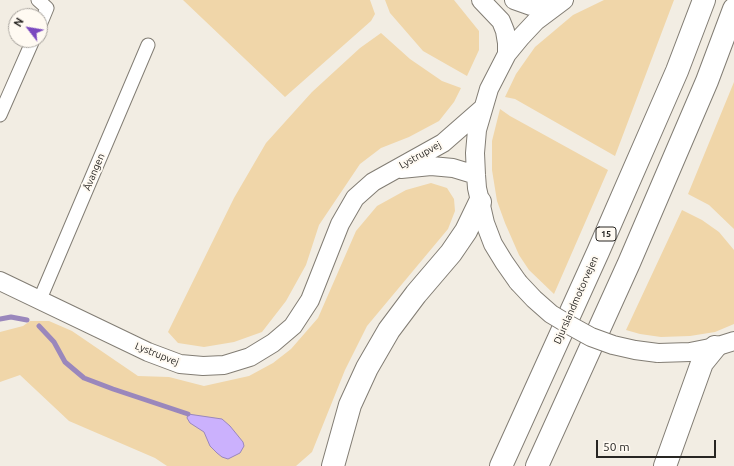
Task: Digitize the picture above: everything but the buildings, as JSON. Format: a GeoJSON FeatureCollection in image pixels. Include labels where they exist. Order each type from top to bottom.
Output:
{"type":"FeatureCollection","features":[{"type":"Feature","properties":{"kind":"highway","name":"Djurslandmotorvejen"},"geometry":{"type":"LineString","coordinates":[[501,466],[595,259],[674,78],[704,0]]}},
{"type":"Feature","properties":{"kind":"highway"},"geometry":{"type":"LineString","coordinates":[[537,466],[629,263],[707,81],[734,9]]}},
{"type":"Feature","properties":{"kind":"highway"},"geometry":{"type":"LineString","coordinates":[[333,466],[350,405],[367,368],[389,330],[416,294],[451,253],[466,230],[480,202]]}},
{"type":"Feature","properties":{"kind":"highway"},"geometry":{"type":"LineString","coordinates":[[665,466],[702,363],[724,344]]}},
{"type":"Feature","properties":{"kind":"street"},"geometry":{"type":"LineString","coordinates":[[38,0],[47,8]]}},
{"type":"Feature","properties":{"kind":"street"},"geometry":{"type":"LineString","coordinates":[[481,0],[501,21],[505,31],[507,54]]}},
{"type":"Feature","properties":{"kind":"street"},"geometry":{"type":"LineString","coordinates":[[514,0],[531,6],[558,4]]}},
{"type":"Feature","properties":{"kind":"street"},"geometry":{"type":"LineString","coordinates":[[558,4],[536,21],[507,54],[489,89],[477,130],[476,175],[485,224],[493,244],[518,282],[534,299],[551,314],[591,337],[613,345],[658,353],[690,352],[724,344]]}},
{"type":"Feature","properties":{"kind":"street","name":"Åvangen"},"geometry":{"type":"LineString","coordinates":[[40,299],[148,45]]}},
{"type":"Feature","properties":{"kind":"street"},"geometry":{"type":"LineString","coordinates":[[0,115],[29,48]]}},
{"type":"Feature","properties":{"kind":"street","name":"Lystrupvej"},"geometry":{"type":"LineString","coordinates":[[0,281],[148,352],[180,364],[202,366],[224,365],[250,357],[272,344],[293,326],[310,300],[340,224],[356,198],[373,182],[443,143],[483,108]]}},
{"type":"Feature","properties":{"kind":"street","name":"Lystrupvej"},"geometry":{"type":"LineString","coordinates":[[394,170],[431,166],[453,168],[476,175]]}},
{"type":"Feature","properties":{"kind":"shaded area"},"geometry":{"type":"Polygon","coordinates":[[[183,0],[370,0],[375,14],[371,21],[285,97],[183,0]]]}},
{"type":"Feature","properties":{"kind":"shaded area"},"geometry":{"type":"Polygon","coordinates":[[[385,0],[454,0],[479,31],[479,50],[467,76],[423,51],[390,13],[385,0]]]}},
{"type":"Feature","properties":{"kind":"shaded area"},"geometry":{"type":"Polygon","coordinates":[[[604,0],[674,0],[615,156],[515,99],[505,97],[516,74],[535,47],[573,15],[604,0]]]}},
{"type":"Feature","properties":{"kind":"shaded area"},"geometry":{"type":"Polygon","coordinates":[[[381,33],[410,59],[442,81],[461,88],[454,102],[439,121],[409,137],[381,148],[360,164],[319,225],[306,265],[286,301],[262,332],[234,342],[204,347],[178,343],[168,332],[234,198],[266,143],[312,92],[360,48],[381,33]]]}},
{"type":"Feature","properties":{"kind":"shaded area"},"geometry":{"type":"Polygon","coordinates":[[[734,82],[734,229],[709,205],[688,194],[734,82]]]}},
{"type":"Feature","properties":{"kind":"shaded area"},"geometry":{"type":"Polygon","coordinates":[[[500,109],[608,170],[554,294],[529,270],[519,255],[497,201],[492,170],[492,141],[500,109]]]}},
{"type":"Feature","properties":{"kind":"shaded area"},"geometry":{"type":"Polygon","coordinates":[[[431,183],[447,188],[454,199],[455,211],[448,229],[367,326],[345,370],[312,452],[296,466],[167,466],[155,458],[69,421],[20,375],[0,382],[0,332],[23,326],[30,321],[49,321],[72,331],[138,376],[169,377],[204,386],[249,376],[273,363],[291,349],[318,318],[356,231],[377,206],[406,190],[431,183]]]}},
{"type":"Feature","properties":{"kind":"shaded area"},"geometry":{"type":"Polygon","coordinates":[[[682,210],[702,220],[719,232],[734,250],[734,324],[715,332],[690,336],[661,337],[626,330],[682,210]]]}},
{"type":"Feature","properties":{"kind":"shaded area"},"geometry":{"type":"Polygon","coordinates":[[[188,414],[222,419],[243,442],[244,446],[240,453],[228,459],[222,457],[210,446],[204,432],[190,423],[187,418],[188,414]]]}},
{"type":"Feature","properties":{"kind":"waterway"},"geometry":{"type":"LineString","coordinates":[[0,319],[11,317],[27,320]]}},
{"type":"Feature","properties":{"kind":"waterway"},"geometry":{"type":"LineString","coordinates":[[39,326],[54,342],[65,362],[84,378],[188,414]]}}]}
